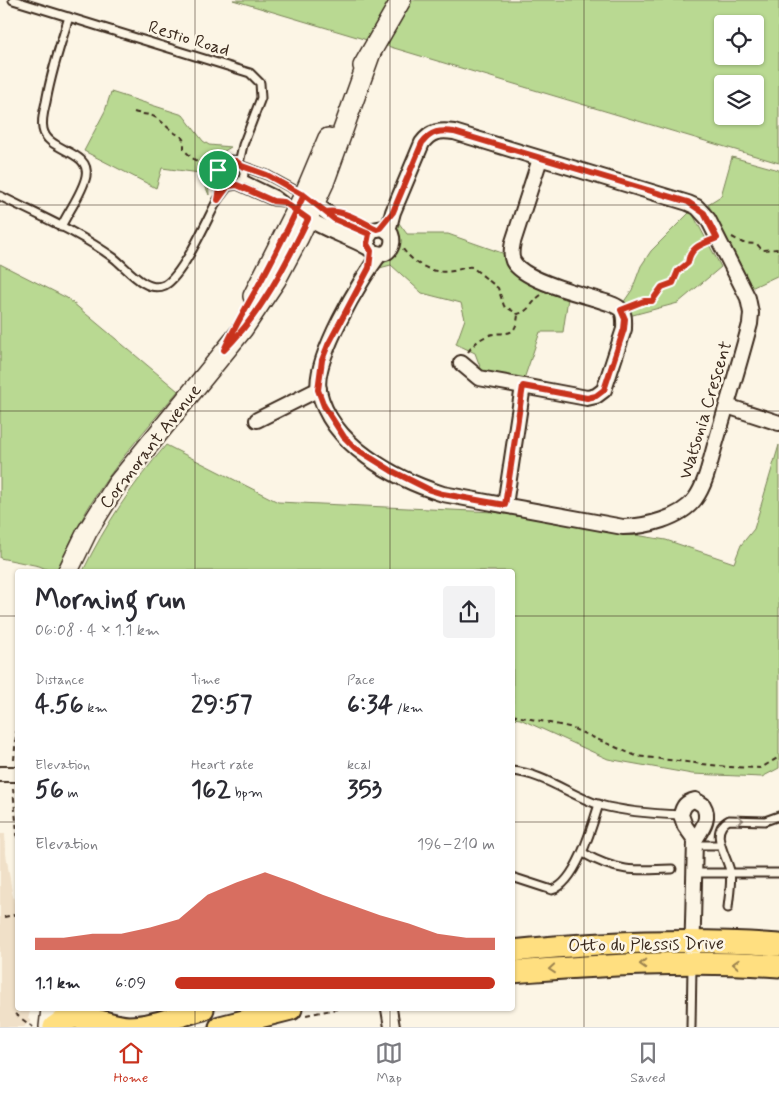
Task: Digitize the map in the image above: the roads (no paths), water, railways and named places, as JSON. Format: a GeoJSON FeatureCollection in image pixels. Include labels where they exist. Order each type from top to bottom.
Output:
{"type":"FeatureCollection","features":[{"type":"Feature","properties":{"kind":"main road","name":"Otto du Plessis Drive"},"geometry":{"type":"LineString","coordinates":[[515,972],[592,966],[692,953],[749,942],[779,945]]}},
{"type":"Feature","properties":{"kind":"main road","name":"Otto du Plessis Drive"},"geometry":{"type":"LineString","coordinates":[[515,951],[598,944],[692,953],[779,966]]}},
{"type":"Feature","properties":{"kind":"main road"},"geometry":{"type":"LineString","coordinates":[[54,1027],[65,1020],[73,1018],[94,1019],[121,1026],[142,1026],[196,1011]]}},
{"type":"Feature","properties":{"kind":"main road"},"geometry":{"type":"LineString","coordinates":[[220,1027],[283,1011]]}},
{"type":"Feature","properties":{"kind":"street","name":"Cormorant Avenue"},"geometry":{"type":"LineString","coordinates":[[69,569],[87,532],[117,484],[224,350],[236,324],[305,207],[345,100],[401,0]]}},
{"type":"Feature","properties":{"kind":"street","name":"Watsonia Crescent"},"geometry":{"type":"LineString","coordinates":[[442,130],[454,132],[540,159],[688,202],[704,213],[748,298],[751,312],[750,324],[701,489],[687,507],[666,518],[648,524],[636,527],[622,526],[452,496],[430,490],[392,471],[355,448],[344,437],[324,406],[318,390],[322,360],[328,345],[369,268],[378,240],[393,212],[422,143],[427,136],[442,130]]}},
{"type":"Feature","properties":{"kind":"street"},"geometry":{"type":"LineString","coordinates":[[461,363],[479,378],[587,398],[596,396],[604,390],[624,329],[625,319],[621,310],[612,304],[530,276],[513,261],[511,253],[513,242],[540,159]]}},
{"type":"Feature","properties":{"kind":"street"},"geometry":{"type":"LineString","coordinates":[[305,207],[338,235],[378,240]]}},
{"type":"Feature","properties":{"kind":"street"},"geometry":{"type":"LineString","coordinates":[[305,207],[378,240]]}},
{"type":"Feature","properties":{"kind":"street"},"geometry":{"type":"LineString","coordinates":[[505,505],[523,386]]}},
{"type":"Feature","properties":{"kind":"street"},"geometry":{"type":"LineString","coordinates":[[257,420],[318,390]]}},
{"type":"Feature","properties":{"kind":"street"},"geometry":{"type":"LineString","coordinates":[[727,406],[779,423]]}},
{"type":"Feature","properties":{"kind":"street"},"geometry":{"type":"LineString","coordinates":[[0,774],[15,774]]}},
{"type":"Feature","properties":{"kind":"street"},"geometry":{"type":"LineString","coordinates":[[692,953],[695,843],[707,815],[703,805],[695,800],[685,805],[681,815],[695,843]]}},
{"type":"Feature","properties":{"kind":"street"},"geometry":{"type":"LineString","coordinates":[[49,1027],[51,1011]]}},
{"type":"Feature","properties":{"kind":"street"},"geometry":{"type":"LineString","coordinates":[[389,1011],[392,1027]]}},
{"type":"Feature","properties":{"kind":"lane","name":"Restio Road"},"geometry":{"type":"LineString","coordinates":[[13,0],[250,73],[260,83],[261,90],[260,98],[243,145],[241,165]]}},
{"type":"Feature","properties":{"kind":"lane"},"geometry":{"type":"LineString","coordinates":[[61,227],[84,184],[86,175],[84,162],[78,156],[54,144],[43,130],[43,118],[48,91],[69,17]]}},
{"type":"Feature","properties":{"kind":"lane","name":"Restio Road"},"geometry":{"type":"LineString","coordinates":[[232,160],[243,145]]}},
{"type":"Feature","properties":{"kind":"lane"},"geometry":{"type":"LineString","coordinates":[[218,200],[221,182],[218,170],[223,163],[232,160],[267,175],[305,207]]}},
{"type":"Feature","properties":{"kind":"lane"},"geometry":{"type":"LineString","coordinates":[[237,185],[243,179],[244,172],[241,165]]}},
{"type":"Feature","properties":{"kind":"lane"},"geometry":{"type":"LineString","coordinates":[[243,179],[305,207]]}},
{"type":"Feature","properties":{"kind":"lane"},"geometry":{"type":"LineString","coordinates":[[221,182],[228,186],[237,185],[273,201],[305,207]]}},
{"type":"Feature","properties":{"kind":"lane"},"geometry":{"type":"LineString","coordinates":[[0,196],[106,252],[146,284],[159,286],[166,284],[178,271],[196,243],[218,200],[228,186]]}},
{"type":"Feature","properties":{"kind":"lane"},"geometry":{"type":"LineString","coordinates":[[515,772],[532,776],[599,804],[638,812],[681,815]]}},
{"type":"Feature","properties":{"kind":"lane"},"geometry":{"type":"LineString","coordinates":[[515,878],[552,890],[558,888],[566,879],[582,853],[599,804]]}},
{"type":"Feature","properties":{"kind":"lane"},"geometry":{"type":"LineString","coordinates":[[728,908],[730,873],[720,845],[720,835],[725,822],[729,820],[765,821],[779,816]]}},
{"type":"Feature","properties":{"kind":"lane"},"geometry":{"type":"LineString","coordinates":[[695,843],[720,845]]}},
{"type":"Feature","properties":{"kind":"lane"},"geometry":{"type":"LineString","coordinates":[[582,853],[600,863],[618,868],[672,869]]}},
{"type":"Feature","properties":{"kind":"lane"},"geometry":{"type":"LineString","coordinates":[[694,873],[779,873]]}},
{"type":"Feature","properties":{"kind":"lane"},"geometry":{"type":"LineString","coordinates":[[691,1027],[692,953]]}}]}
